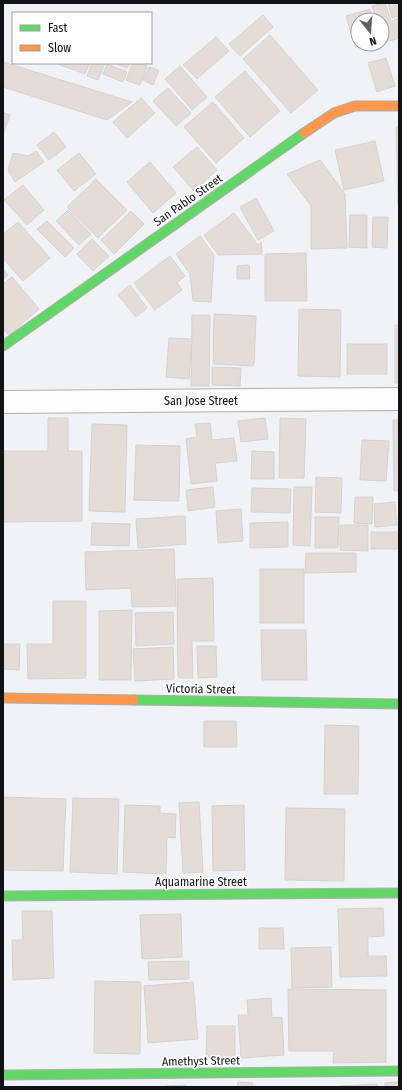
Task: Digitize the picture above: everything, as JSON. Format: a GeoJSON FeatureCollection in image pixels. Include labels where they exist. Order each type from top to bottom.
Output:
{"type":"FeatureCollection","features":[{"type":"Feature","properties":{"kind":"street","name":"San Pablo Street"},"geometry":{"type":"LineString","coordinates":[[3,346],[328,117],[355,106],[399,106]]}},
{"type":"Feature","properties":{"kind":"street","name":"San Jose Street"},"geometry":{"type":"LineString","coordinates":[[3,402],[399,399]]}},
{"type":"Feature","properties":{"kind":"street","name":"Victoria Street"},"geometry":{"type":"LineString","coordinates":[[3,698],[399,704]]}},
{"type":"Feature","properties":{"kind":"street","name":"Aquamarine Street"},"geometry":{"type":"LineString","coordinates":[[3,896],[399,893]]}},
{"type":"Feature","properties":{"kind":"street","name":"Amethyst Street"},"geometry":{"type":"LineString","coordinates":[[3,1075],[399,1070]]}},
{"type":"Feature","properties":{"kind":"building"},"geometry":{"type":"Polygon","coordinates":[[[385,3],[388,12],[374,12],[372,6],[385,3]]]}},
{"type":"Feature","properties":{"kind":"building"},"geometry":{"type":"Polygon","coordinates":[[[388,3],[399,3],[399,16],[392,18],[388,3]]]}},
{"type":"Feature","properties":{"kind":"building"},"geometry":{"type":"Polygon","coordinates":[[[370,9],[371,12],[360,12],[370,9]]]}},
{"type":"Feature","properties":{"kind":"building"},"geometry":{"type":"Polygon","coordinates":[[[263,15],[273,27],[240,56],[229,44],[263,15]]]}},
{"type":"Feature","properties":{"kind":"building"},"geometry":{"type":"Polygon","coordinates":[[[350,15],[350,30],[346,16],[350,15]]]}},
{"type":"Feature","properties":{"kind":"building"},"geometry":{"type":"Polygon","coordinates":[[[390,18],[391,21],[399,18],[399,38],[390,41],[390,18]]]}},
{"type":"Feature","properties":{"kind":"building"},"geometry":{"type":"Polygon","coordinates":[[[270,35],[318,90],[291,113],[243,59],[270,35]]]}},
{"type":"Feature","properties":{"kind":"building"},"geometry":{"type":"Polygon","coordinates":[[[216,37],[229,51],[197,79],[183,65],[216,37]]]}},
{"type":"Feature","properties":{"kind":"building"},"geometry":{"type":"Polygon","coordinates":[[[386,58],[395,86],[377,92],[368,63],[386,58]]]}},
{"type":"Feature","properties":{"kind":"building"},"geometry":{"type":"Polygon","coordinates":[[[3,62],[132,102],[107,120],[3,87],[3,62]]]}},
{"type":"Feature","properties":{"kind":"building"},"geometry":{"type":"Polygon","coordinates":[[[58,64],[90,64],[85,74],[58,64]]]}},
{"type":"Feature","properties":{"kind":"building"},"geometry":{"type":"Polygon","coordinates":[[[92,64],[105,64],[98,80],[87,76],[92,64]]]}},
{"type":"Feature","properties":{"kind":"building"},"geometry":{"type":"Polygon","coordinates":[[[107,64],[127,72],[123,82],[103,74],[107,64]]]}},
{"type":"Feature","properties":{"kind":"building"},"geometry":{"type":"Polygon","coordinates":[[[117,64],[129,64],[127,68],[117,64]]]}},
{"type":"Feature","properties":{"kind":"building"},"geometry":{"type":"Polygon","coordinates":[[[133,64],[142,64],[147,66],[140,85],[126,80],[133,64]]]}},
{"type":"Feature","properties":{"kind":"building"},"geometry":{"type":"Polygon","coordinates":[[[180,66],[207,97],[192,110],[165,79],[180,66]]]}},
{"type":"Feature","properties":{"kind":"building"},"geometry":{"type":"Polygon","coordinates":[[[149,67],[159,70],[153,85],[143,80],[149,67]]]}},
{"type":"Feature","properties":{"kind":"building"},"geometry":{"type":"Polygon","coordinates":[[[245,71],[280,111],[250,137],[215,97],[245,71]]]}},
{"type":"Feature","properties":{"kind":"building"},"geometry":{"type":"Polygon","coordinates":[[[168,88],[191,113],[176,126],[153,101],[168,88]]]}},
{"type":"Feature","properties":{"kind":"building"},"geometry":{"type":"Polygon","coordinates":[[[141,98],[155,113],[127,138],[113,122],[141,98]]]}},
{"type":"Feature","properties":{"kind":"building"},"geometry":{"type":"Polygon","coordinates":[[[213,102],[244,138],[216,163],[184,127],[213,102]]]}},
{"type":"Feature","properties":{"kind":"building"},"geometry":{"type":"Polygon","coordinates":[[[3,112],[10,115],[3,135],[3,112]]]}},
{"type":"Feature","properties":{"kind":"building"},"geometry":{"type":"Polygon","coordinates":[[[396,127],[399,127],[399,204],[398,204],[396,127]]]}},
{"type":"Feature","properties":{"kind":"building"},"geometry":{"type":"Polygon","coordinates":[[[54,132],[66,147],[49,160],[37,145],[54,132]]]}},
{"type":"Feature","properties":{"kind":"building"},"geometry":{"type":"Polygon","coordinates":[[[375,141],[384,181],[344,190],[335,150],[375,141]]]}},
{"type":"Feature","properties":{"kind":"building"},"geometry":{"type":"Polygon","coordinates":[[[197,147],[217,170],[194,191],[173,167],[197,147]]]}},
{"type":"Feature","properties":{"kind":"building"},"geometry":{"type":"Polygon","coordinates":[[[36,151],[44,162],[15,182],[8,170],[13,153],[29,156],[36,151]]]}},
{"type":"Feature","properties":{"kind":"building"},"geometry":{"type":"Polygon","coordinates":[[[79,153],[96,174],[74,191],[57,170],[79,153]]]}},
{"type":"Feature","properties":{"kind":"building"},"geometry":{"type":"Polygon","coordinates":[[[320,160],[345,194],[347,248],[311,249],[311,206],[287,174],[320,160]]]}},
{"type":"Feature","properties":{"kind":"building"},"geometry":{"type":"Polygon","coordinates":[[[150,162],[176,193],[153,213],[127,182],[150,162]]]}},
{"type":"Feature","properties":{"kind":"building"},"geometry":{"type":"Polygon","coordinates":[[[96,179],[127,210],[98,238],[67,207],[96,179]]]}},
{"type":"Feature","properties":{"kind":"building"},"geometry":{"type":"Polygon","coordinates":[[[23,185],[44,210],[27,225],[4,200],[23,185]]]}},
{"type":"Feature","properties":{"kind":"building"},"geometry":{"type":"Polygon","coordinates":[[[256,198],[274,231],[258,240],[240,207],[256,198]]]}},
{"type":"Feature","properties":{"kind":"building"},"geometry":{"type":"Polygon","coordinates":[[[68,210],[91,234],[79,245],[56,221],[68,210]]]}},
{"type":"Feature","properties":{"kind":"building"},"geometry":{"type":"Polygon","coordinates":[[[131,211],[144,224],[114,254],[101,240],[131,211]]]}},
{"type":"Feature","properties":{"kind":"building"},"geometry":{"type":"Polygon","coordinates":[[[234,213],[258,245],[261,242],[262,254],[218,255],[204,235],[234,213]]]}},
{"type":"Feature","properties":{"kind":"building"},"geometry":{"type":"Polygon","coordinates":[[[350,215],[367,215],[367,248],[349,247],[350,215]]]}},
{"type":"Feature","properties":{"kind":"building"},"geometry":{"type":"Polygon","coordinates":[[[373,217],[388,217],[387,248],[372,247],[373,217]]]}},
{"type":"Feature","properties":{"kind":"building"},"geometry":{"type":"Polygon","coordinates":[[[47,221],[74,248],[65,257],[37,229],[47,221]]]}},
{"type":"Feature","properties":{"kind":"building"},"geometry":{"type":"Polygon","coordinates":[[[18,222],[50,258],[23,281],[3,258],[3,234],[18,222]]]}},
{"type":"Feature","properties":{"kind":"building"},"geometry":{"type":"Polygon","coordinates":[[[200,236],[214,255],[211,302],[193,301],[190,274],[176,254],[200,236]]]}},
{"type":"Feature","properties":{"kind":"building"},"geometry":{"type":"Polygon","coordinates":[[[92,239],[109,256],[93,271],[77,254],[92,239]]]}},
{"type":"Feature","properties":{"kind":"building"},"geometry":{"type":"Polygon","coordinates":[[[306,253],[307,301],[265,301],[265,254],[306,253]]]}},
{"type":"Feature","properties":{"kind":"building"},"geometry":{"type":"Polygon","coordinates":[[[170,256],[185,276],[177,283],[182,290],[155,310],[134,283],[170,256]]]}},
{"type":"Feature","properties":{"kind":"building"},"geometry":{"type":"Polygon","coordinates":[[[249,265],[250,279],[237,279],[237,266],[249,265]]]}},
{"type":"Feature","properties":{"kind":"building"},"geometry":{"type":"Polygon","coordinates":[[[3,269],[8,275],[3,279],[3,269]]]}},
{"type":"Feature","properties":{"kind":"building"},"geometry":{"type":"Polygon","coordinates":[[[12,277],[39,309],[9,335],[3,329],[3,284],[12,277]]]}},
{"type":"Feature","properties":{"kind":"building"},"geometry":{"type":"Polygon","coordinates":[[[130,285],[147,308],[136,317],[118,295],[130,285]]]}},
{"type":"Feature","properties":{"kind":"building"},"geometry":{"type":"Polygon","coordinates":[[[299,309],[341,310],[340,377],[298,376],[299,309]]]}},
{"type":"Feature","properties":{"kind":"building"},"geometry":{"type":"Polygon","coordinates":[[[214,314],[256,316],[254,366],[213,364],[214,314]]]}},
{"type":"Feature","properties":{"kind":"building"},"geometry":{"type":"Polygon","coordinates":[[[192,315],[210,315],[209,386],[191,386],[192,315]]]}},
{"type":"Feature","properties":{"kind":"building"},"geometry":{"type":"Polygon","coordinates":[[[395,325],[399,325],[399,383],[395,383],[395,325]]]}},
{"type":"Feature","properties":{"kind":"building"},"geometry":{"type":"Polygon","coordinates":[[[169,338],[192,339],[189,379],[166,377],[169,338]]]}},
{"type":"Feature","properties":{"kind":"building"},"geometry":{"type":"Polygon","coordinates":[[[347,344],[387,344],[387,374],[347,374],[347,344]]]}},
{"type":"Feature","properties":{"kind":"building"},"geometry":{"type":"Polygon","coordinates":[[[212,367],[241,368],[240,386],[212,385],[212,367]]]}},
{"type":"Feature","properties":{"kind":"building"},"geometry":{"type":"Polygon","coordinates":[[[48,418],[68,418],[68,451],[82,451],[82,521],[4,522],[4,451],[48,451],[48,418]]]}},
{"type":"Feature","properties":{"kind":"building"},"geometry":{"type":"Polygon","coordinates":[[[265,418],[268,439],[241,442],[238,421],[265,418]]]}},
{"type":"Feature","properties":{"kind":"building"},"geometry":{"type":"Polygon","coordinates":[[[280,418],[306,419],[304,478],[279,478],[280,418]]]}},
{"type":"Feature","properties":{"kind":"building"},"geometry":{"type":"Polygon","coordinates":[[[393,420],[399,420],[399,491],[394,491],[393,420]]]}},
{"type":"Feature","properties":{"kind":"building"},"geometry":{"type":"Polygon","coordinates":[[[210,423],[212,440],[234,438],[237,461],[215,463],[217,481],[191,484],[186,439],[197,437],[195,424],[210,423]]]}},
{"type":"Feature","properties":{"kind":"building"},"geometry":{"type":"Polygon","coordinates":[[[92,424],[127,425],[125,512],[89,511],[92,424]]]}},
{"type":"Feature","properties":{"kind":"building"},"geometry":{"type":"Polygon","coordinates":[[[362,440],[389,441],[386,481],[360,480],[362,440]]]}},
{"type":"Feature","properties":{"kind":"building"},"geometry":{"type":"Polygon","coordinates":[[[136,445],[180,446],[179,501],[134,500],[136,445]]]}},
{"type":"Feature","properties":{"kind":"building"},"geometry":{"type":"Polygon","coordinates":[[[252,451],[274,452],[274,479],[251,479],[252,451]]]}},
{"type":"Feature","properties":{"kind":"building"},"geometry":{"type":"Polygon","coordinates":[[[316,477],[342,478],[341,513],[315,512],[316,477]]]}},
{"type":"Feature","properties":{"kind":"building"},"geometry":{"type":"Polygon","coordinates":[[[213,487],[215,507],[188,511],[186,490],[213,487]]]}},
{"type":"Feature","properties":{"kind":"building"},"geometry":{"type":"Polygon","coordinates":[[[294,487],[312,487],[310,546],[293,545],[294,487]]]}},
{"type":"Feature","properties":{"kind":"building"},"geometry":{"type":"Polygon","coordinates":[[[252,488],[291,489],[290,513],[251,512],[252,488]]]}},
{"type":"Feature","properties":{"kind":"building"},"geometry":{"type":"Polygon","coordinates":[[[355,497],[373,497],[372,524],[354,523],[355,497]]]}},
{"type":"Feature","properties":{"kind":"building"},"geometry":{"type":"Polygon","coordinates":[[[395,502],[397,525],[375,527],[374,504],[395,502]]]}},
{"type":"Feature","properties":{"kind":"building"},"geometry":{"type":"Polygon","coordinates":[[[241,509],[243,541],[218,543],[216,511],[241,509]]]}},
{"type":"Feature","properties":{"kind":"building"},"geometry":{"type":"Polygon","coordinates":[[[185,516],[186,544],[138,548],[136,519],[185,516]]]}},
{"type":"Feature","properties":{"kind":"building"},"geometry":{"type":"Polygon","coordinates":[[[315,517],[339,517],[338,548],[315,548],[315,517]]]}},
{"type":"Feature","properties":{"kind":"building"},"geometry":{"type":"Polygon","coordinates":[[[288,522],[288,547],[250,548],[250,523],[288,522]]]}},
{"type":"Feature","properties":{"kind":"building"},"geometry":{"type":"Polygon","coordinates":[[[92,523],[130,524],[129,546],[91,545],[92,523]]]}},
{"type":"Feature","properties":{"kind":"building"},"geometry":{"type":"Polygon","coordinates":[[[340,525],[368,525],[368,551],[340,550],[340,525]]]}},
{"type":"Feature","properties":{"kind":"building"},"geometry":{"type":"Polygon","coordinates":[[[371,532],[399,532],[399,549],[371,549],[371,532]]]}},
{"type":"Feature","properties":{"kind":"building"},"geometry":{"type":"Polygon","coordinates":[[[174,549],[176,606],[132,607],[131,588],[86,590],[85,552],[174,549]]]}},
{"type":"Feature","properties":{"kind":"building"},"geometry":{"type":"Polygon","coordinates":[[[306,553],[356,553],[356,572],[305,573],[306,553]]]}},
{"type":"Feature","properties":{"kind":"building"},"geometry":{"type":"Polygon","coordinates":[[[260,569],[304,569],[304,623],[260,623],[260,569]]]}},
{"type":"Feature","properties":{"kind":"building"},"geometry":{"type":"Polygon","coordinates":[[[213,578],[214,641],[192,641],[193,678],[178,678],[177,579],[213,578]]]}},
{"type":"Feature","properties":{"kind":"building"},"geometry":{"type":"Polygon","coordinates":[[[53,601],[86,601],[86,678],[28,679],[27,644],[53,644],[53,601]]]}},
{"type":"Feature","properties":{"kind":"building"},"geometry":{"type":"Polygon","coordinates":[[[132,610],[131,680],[99,680],[99,611],[132,610]]]}},
{"type":"Feature","properties":{"kind":"building"},"geometry":{"type":"Polygon","coordinates":[[[173,612],[174,644],[136,646],[135,613],[173,612]]]}},
{"type":"Feature","properties":{"kind":"building"},"geometry":{"type":"Polygon","coordinates":[[[261,630],[306,630],[307,680],[262,680],[261,630]]]}},
{"type":"Feature","properties":{"kind":"building"},"geometry":{"type":"Polygon","coordinates":[[[3,644],[20,644],[19,670],[3,669],[3,644]]]}},
{"type":"Feature","properties":{"kind":"building"},"geometry":{"type":"Polygon","coordinates":[[[197,646],[216,646],[217,677],[198,678],[197,646]]]}},
{"type":"Feature","properties":{"kind":"building"},"geometry":{"type":"Polygon","coordinates":[[[173,647],[174,679],[135,681],[133,649],[173,647]]]}},
{"type":"Feature","properties":{"kind":"building"},"geometry":{"type":"Polygon","coordinates":[[[204,721],[236,721],[237,747],[204,747],[204,721]]]}},
{"type":"Feature","properties":{"kind":"building"},"geometry":{"type":"Polygon","coordinates":[[[325,725],[359,726],[358,794],[324,794],[325,725]]]}},
{"type":"Feature","properties":{"kind":"building"},"geometry":{"type":"Polygon","coordinates":[[[3,797],[66,799],[63,871],[3,870],[3,797]]]}},
{"type":"Feature","properties":{"kind":"building"},"geometry":{"type":"Polygon","coordinates":[[[73,798],[119,799],[117,874],[70,872],[73,798]]]}},
{"type":"Feature","properties":{"kind":"building"},"geometry":{"type":"Polygon","coordinates":[[[199,802],[203,872],[183,873],[179,803],[199,802]]]}},
{"type":"Feature","properties":{"kind":"building"},"geometry":{"type":"Polygon","coordinates":[[[125,805],[160,806],[160,813],[176,814],[175,838],[167,837],[166,874],[123,872],[125,805]]]}},
{"type":"Feature","properties":{"kind":"building"},"geometry":{"type":"Polygon","coordinates":[[[244,805],[245,870],[213,871],[212,806],[244,805]]]}},
{"type":"Feature","properties":{"kind":"building"},"geometry":{"type":"Polygon","coordinates":[[[286,808],[345,809],[344,881],[285,880],[286,808]]]}},
{"type":"Feature","properties":{"kind":"building"},"geometry":{"type":"Polygon","coordinates":[[[383,908],[384,936],[368,937],[368,956],[386,956],[387,976],[340,977],[338,909],[383,908]]]}},
{"type":"Feature","properties":{"kind":"building"},"geometry":{"type":"Polygon","coordinates":[[[22,911],[52,911],[54,978],[13,980],[12,940],[23,940],[22,911]]]}},
{"type":"Feature","properties":{"kind":"building"},"geometry":{"type":"Polygon","coordinates":[[[181,914],[182,957],[142,959],[140,915],[181,914]]]}},
{"type":"Feature","properties":{"kind":"building"},"geometry":{"type":"Polygon","coordinates":[[[259,928],[283,928],[284,949],[259,949],[259,928]]]}},
{"type":"Feature","properties":{"kind":"building"},"geometry":{"type":"Polygon","coordinates":[[[331,947],[332,987],[292,988],[291,948],[331,947]]]}},
{"type":"Feature","properties":{"kind":"building"},"geometry":{"type":"Polygon","coordinates":[[[189,961],[189,979],[149,980],[148,962],[189,961]]]}},
{"type":"Feature","properties":{"kind":"building"},"geometry":{"type":"Polygon","coordinates":[[[95,981],[141,982],[140,1054],[94,1053],[95,981]]]}},
{"type":"Feature","properties":{"kind":"building"},"geometry":{"type":"Polygon","coordinates":[[[193,982],[198,1039],[148,1043],[144,986],[193,982]]]}},
{"type":"Feature","properties":{"kind":"building"},"geometry":{"type":"Polygon","coordinates":[[[288,989],[386,990],[386,1062],[333,1063],[334,1051],[289,1051],[288,989]]]}},
{"type":"Feature","properties":{"kind":"building"},"geometry":{"type":"Polygon","coordinates":[[[271,998],[272,1018],[282,1017],[284,1055],[241,1058],[238,1015],[248,1015],[247,1000],[271,998]]]}},
{"type":"Feature","properties":{"kind":"building"},"geometry":{"type":"Polygon","coordinates":[[[207,1026],[235,1026],[235,1058],[206,1057],[207,1026]]]}},
{"type":"Feature","properties":{"kind":"building"},"geometry":{"type":"Polygon","coordinates":[[[238,1082],[253,1083],[253,1087],[237,1087],[238,1082]]]}},
{"type":"Feature","properties":{"kind":"building"},"geometry":{"type":"Polygon","coordinates":[[[399,1082],[399,1087],[385,1087],[385,1083],[399,1082]]]}},
{"type":"Feature","properties":{"kind":"building"},"geometry":{"type":"Polygon","coordinates":[[[377,1084],[377,1087],[339,1087],[339,1086],[377,1084]]]}},
{"type":"Feature","properties":{"kind":"building"},"geometry":{"type":"Polygon","coordinates":[[[186,1085],[186,1087],[166,1087],[166,1086],[186,1085]]]}},
{"type":"Feature","properties":{"kind":"traffic: fast"},"geometry":{"type":"LineString","coordinates":[[3,346],[304,133]]}},
{"type":"Feature","properties":{"kind":"traffic: fast"},"geometry":{"type":"LineString","coordinates":[[134,700],[399,704]]}},
{"type":"Feature","properties":{"kind":"traffic: fast"},"geometry":{"type":"LineString","coordinates":[[3,896],[399,893]]}},
{"type":"Feature","properties":{"kind":"traffic: fast"},"geometry":{"type":"LineString","coordinates":[[3,1075],[399,1071]]}},
{"type":"Feature","properties":{"kind":"traffic: slow"},"geometry":{"type":"LineString","coordinates":[[304,133],[334,113],[355,106],[399,106]]}},
{"type":"Feature","properties":{"kind":"traffic: slow"},"geometry":{"type":"LineString","coordinates":[[3,698],[134,700]]}}]}
